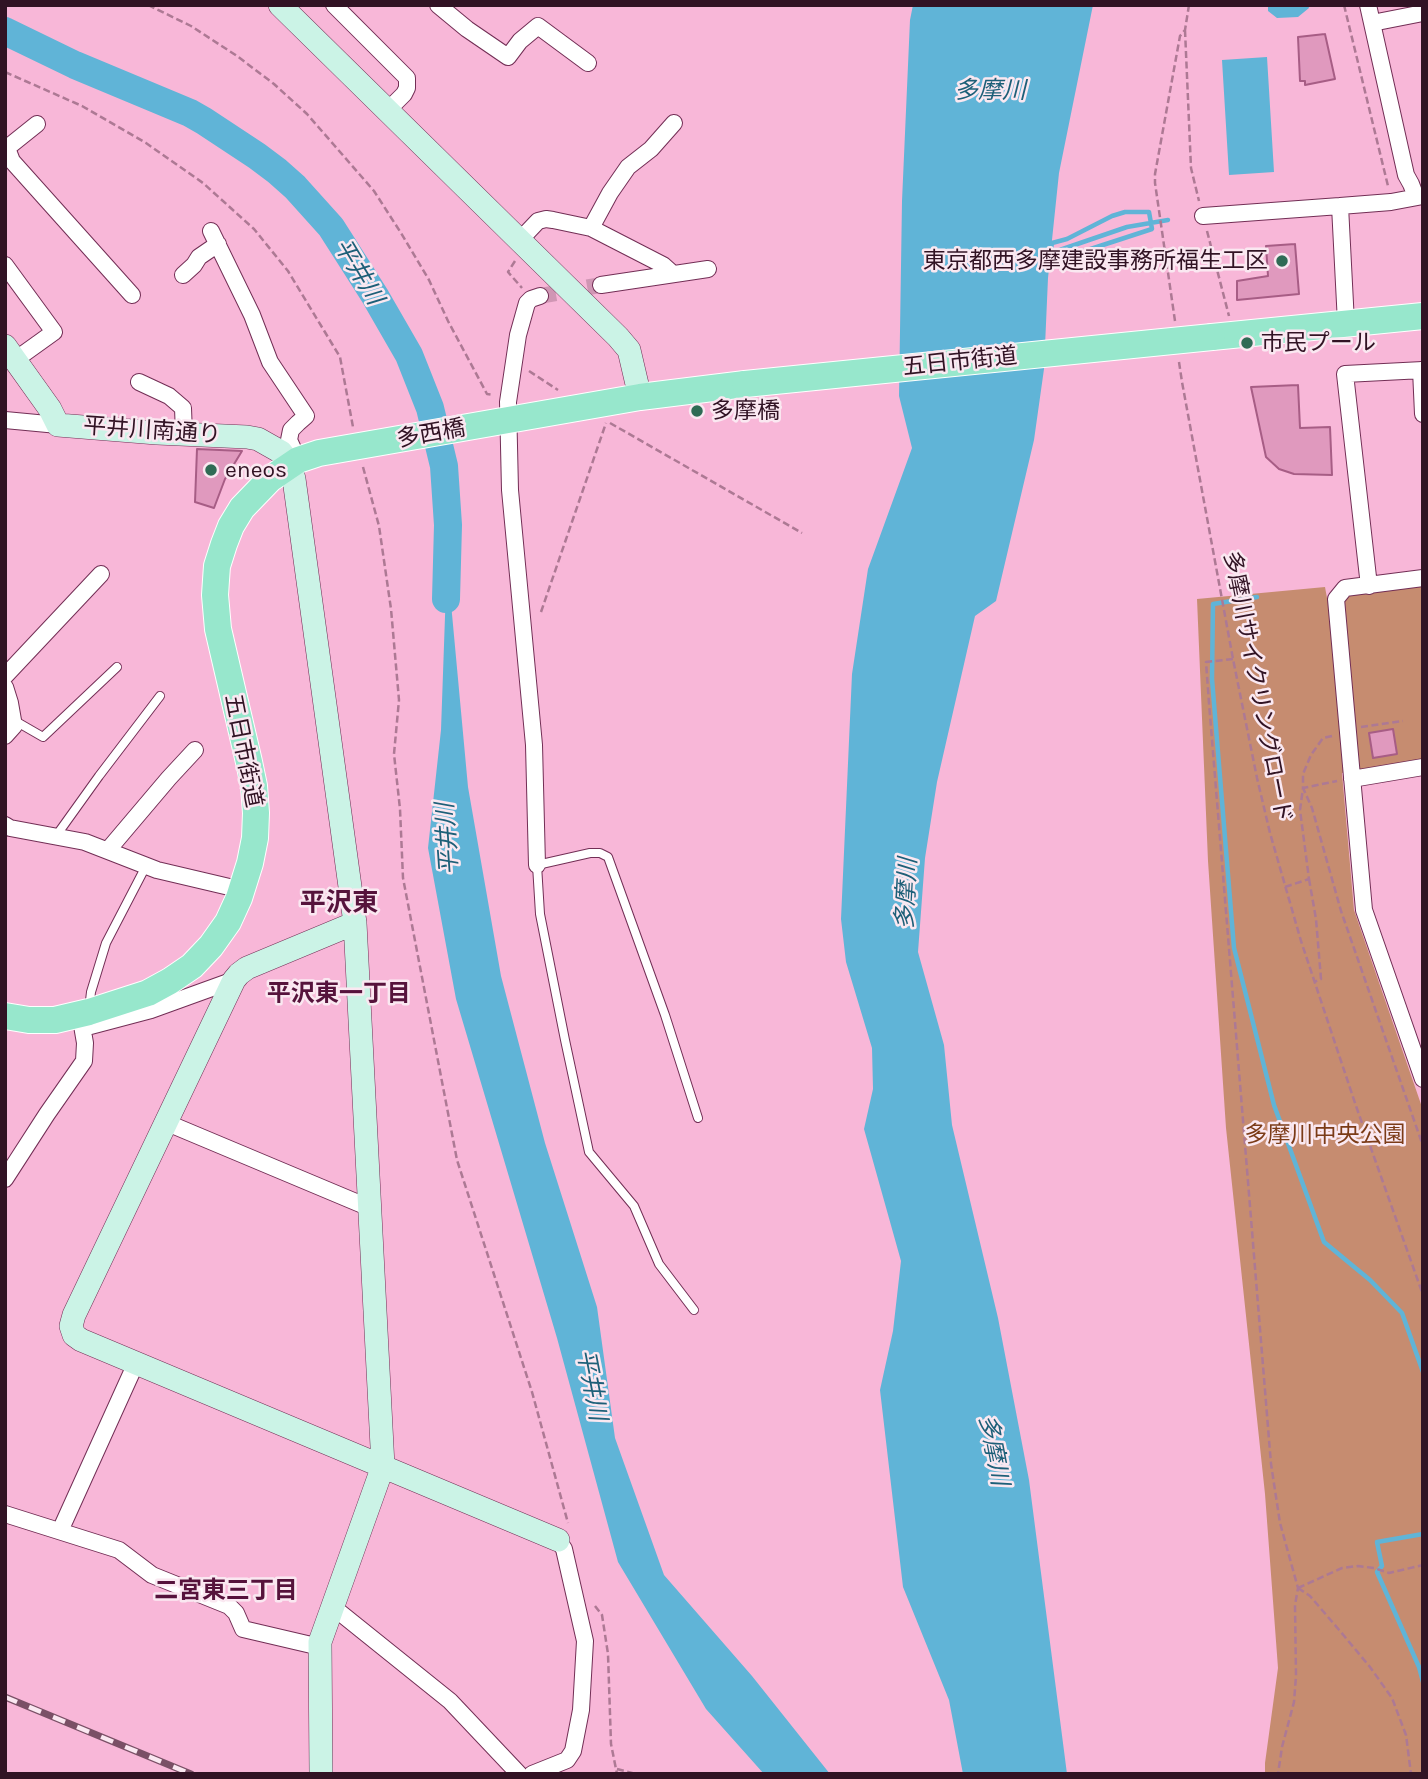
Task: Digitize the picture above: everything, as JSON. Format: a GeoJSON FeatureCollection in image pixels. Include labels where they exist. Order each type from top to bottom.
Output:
{"type":"FeatureCollection","features":[{"type":"Feature","properties":{"kind":"main road","name":"五日市街道"},"geometry":{"type":"LineString","coordinates":[[505,413],[745,384],[1423,316]]}},
{"type":"Feature","properties":{"kind":"main road","name":"多西橋"},"geometry":{"type":"LineString","coordinates":[[359,446],[505,413]]}},
{"type":"Feature","properties":{"kind":"main road","name":"五日市街道"},"geometry":{"type":"LineString","coordinates":[[5,1016],[29,1020],[84,1018],[148,993],[185,972],[211,946],[225,927],[242,890],[250,863],[255,838],[255,800],[249,762],[218,629],[215,594],[224,544],[242,508],[270,479],[294,462],[319,453],[359,446]]}},
{"type":"Feature","properties":{"kind":"street"},"geometry":{"type":"LineString","coordinates":[[280,5],[626,346],[640,397]]}},
{"type":"Feature","properties":{"kind":"street"},"geometry":{"type":"LineString","coordinates":[[334,5],[407,78],[404,94],[387,111]]}},
{"type":"Feature","properties":{"kind":"street"},"geometry":{"type":"LineString","coordinates":[[438,5],[508,57],[520,41],[538,26],[588,63]]}},
{"type":"Feature","properties":{"kind":"street"},"geometry":{"type":"LineString","coordinates":[[1203,216],[1391,202],[1420,197],[1406,175],[1368,5]]}},
{"type":"Feature","properties":{"kind":"street"},"geometry":{"type":"LineString","coordinates":[[1372,23],[1423,13]]}},
{"type":"Feature","properties":{"kind":"street"},"geometry":{"type":"LineString","coordinates":[[591,228],[610,192],[628,167],[651,149],[674,122]]}},
{"type":"Feature","properties":{"kind":"street"},"geometry":{"type":"LineString","coordinates":[[37,124],[6,147],[12,161],[132,295]]}},
{"type":"Feature","properties":{"kind":"street"},"geometry":{"type":"LineString","coordinates":[[1340,206],[1346,323]]}},
{"type":"Feature","properties":{"kind":"street"},"geometry":{"type":"LineString","coordinates":[[521,243],[538,221],[546,219],[591,228],[663,265],[673,274]]}},
{"type":"Feature","properties":{"kind":"street"},"geometry":{"type":"LineString","coordinates":[[183,275],[215,238],[252,315],[270,362],[306,416],[291,430],[289,440],[355,923],[383,1466],[320,1647],[321,1774]]}},
{"type":"Feature","properties":{"kind":"street"},"geometry":{"type":"LineString","coordinates":[[5,265],[54,332],[10,353]]}},
{"type":"Feature","properties":{"kind":"street"},"geometry":{"type":"LineString","coordinates":[[601,285],[708,269]]}},
{"type":"Feature","properties":{"kind":"street"},"geometry":{"type":"LineString","coordinates":[[533,299],[518,335],[505,413],[534,745],[537,864]]}},
{"type":"Feature","properties":{"kind":"street","name":"平井川南通り"},"geometry":{"type":"LineString","coordinates":[[10,353],[50,409],[58,425],[247,437],[258,439],[294,462]]}},
{"type":"Feature","properties":{"kind":"street"},"geometry":{"type":"LineString","coordinates":[[1369,586],[1345,374],[1422,370],[1423,414]]}},
{"type":"Feature","properties":{"kind":"street"},"geometry":{"type":"LineString","coordinates":[[139,382],[169,396],[183,408],[184,435]]}},
{"type":"Feature","properties":{"kind":"street"},"geometry":{"type":"LineString","coordinates":[[5,420],[58,425]]}},
{"type":"Feature","properties":{"kind":"street"},"geometry":{"type":"LineString","coordinates":[[5,676],[101,574]]}},
{"type":"Feature","properties":{"kind":"street"},"geometry":{"type":"LineString","coordinates":[[1423,578],[1345,588],[1336,599],[1364,910],[1423,1079]]}},
{"type":"Feature","properties":{"kind":"street"},"geometry":{"type":"LineString","coordinates":[[5,687],[10,703],[9,731]]}},
{"type":"Feature","properties":{"kind":"street"},"geometry":{"type":"LineString","coordinates":[[108,850],[195,750]]}},
{"type":"Feature","properties":{"kind":"street"},"geometry":{"type":"LineString","coordinates":[[1352,779],[1423,767]]}},
{"type":"Feature","properties":{"kind":"street"},"geometry":{"type":"LineString","coordinates":[[5,825],[85,842],[173,875],[242,890]]}},
{"type":"Feature","properties":{"kind":"street"},"geometry":{"type":"LineString","coordinates":[[355,923],[247,968],[234,980],[74,1315],[72,1326],[74,1335],[80,1340],[383,1466],[564,1535],[564,1549],[584,1641],[581,1710],[573,1751],[566,1760],[532,1774]]}},
{"type":"Feature","properties":{"kind":"street"},"geometry":{"type":"LineString","coordinates":[[5,1179],[84,1061],[84,1018],[151,1010],[234,980]]}},
{"type":"Feature","properties":{"kind":"street"},"geometry":{"type":"LineString","coordinates":[[166,1122],[370,1208]]}},
{"type":"Feature","properties":{"kind":"street"},"geometry":{"type":"LineString","coordinates":[[60,1531],[136,1363]]}},
{"type":"Feature","properties":{"kind":"street"},"geometry":{"type":"LineString","coordinates":[[5,1514],[119,1550],[152,1575],[229,1606],[236,1613],[243,1629],[320,1647]]}},
{"type":"Feature","properties":{"kind":"street"},"geometry":{"type":"LineString","coordinates":[[333,1607],[450,1701],[519,1774]]}},
{"type":"Feature","properties":{"kind":"lane"},"geometry":{"type":"LineString","coordinates":[[9,731],[17,722],[43,737],[117,667]]}},
{"type":"Feature","properties":{"kind":"lane"},"geometry":{"type":"LineString","coordinates":[[56,836],[160,696]]}},
{"type":"Feature","properties":{"kind":"lane"},"geometry":{"type":"LineString","coordinates":[[694,1310],[659,1264],[634,1206],[589,1152],[540,914],[537,864],[590,853],[600,853],[608,857],[665,1015],[698,1118]]}},
{"type":"Feature","properties":{"kind":"lane"},"geometry":{"type":"LineString","coordinates":[[84,1018],[106,943],[146,866]]}},
{"type":"Feature","properties":{"kind":"path"},"geometry":{"type":"LineString","coordinates":[[148,5],[191,26],[237,56],[307,114],[374,191],[429,280],[487,394],[505,413]]}},
{"type":"Feature","properties":{"kind":"path"},"geometry":{"type":"LineString","coordinates":[[1189,5],[1185,30],[1191,168],[1203,216],[1223,336]]}},
{"type":"Feature","properties":{"kind":"path"},"geometry":{"type":"LineString","coordinates":[[1344,5],[1391,202]]}},
{"type":"Feature","properties":{"kind":"path"},"geometry":{"type":"LineString","coordinates":[[1175,322],[1155,174],[1180,36],[1185,30]]}},
{"type":"Feature","properties":{"kind":"path"},"geometry":{"type":"LineString","coordinates":[[521,243],[508,272],[533,299]]}},
{"type":"Feature","properties":{"kind":"path","name":"多摩川サイクリングロード"},"geometry":{"type":"LineString","coordinates":[[1178,355],[1233,659],[1257,778],[1285,887],[1314,982],[1423,1295]]}},
{"type":"Feature","properties":{"kind":"path"},"geometry":{"type":"LineString","coordinates":[[512,367],[529,370],[560,392]]}},
{"type":"Feature","properties":{"kind":"path"},"geometry":{"type":"LineString","coordinates":[[541,612],[607,421],[802,533]]}},
{"type":"Feature","properties":{"kind":"path"},"geometry":{"type":"LineString","coordinates":[[359,446],[379,526],[391,609],[399,700],[394,754],[403,877],[457,1160],[532,1392],[564,1535]]}},
{"type":"Feature","properties":{"kind":"path"},"geometry":{"type":"LineString","coordinates":[[1233,659],[1206,662],[1270,1453],[1280,1523],[1298,1588],[1295,1605],[1294,1702],[1278,1774]]}},
{"type":"Feature","properties":{"kind":"path"},"geometry":{"type":"LineString","coordinates":[[1352,779],[1303,788],[1303,774],[1311,755],[1323,738],[1357,728],[1403,721]]}},
{"type":"Feature","properties":{"kind":"path","name":"多摩川サイクリングロード"},"geometry":{"type":"LineString","coordinates":[[1303,788],[1300,810],[1316,919],[1321,978],[1314,982]]}},
{"type":"Feature","properties":{"kind":"path","name":"多摩川サイクリングロード"},"geometry":{"type":"LineString","coordinates":[[1303,788],[1312,808],[1341,911],[1423,1146]]}},
{"type":"Feature","properties":{"kind":"path"},"geometry":{"type":"LineString","coordinates":[[1285,887],[1309,879]]}},
{"type":"Feature","properties":{"kind":"path"},"geometry":{"type":"LineString","coordinates":[[1298,1588],[1342,1568],[1358,1566],[1389,1573],[1423,1566]]}},
{"type":"Feature","properties":{"kind":"path"},"geometry":{"type":"LineString","coordinates":[[1298,1588],[1310,1597],[1363,1658],[1392,1698],[1406,1735],[1411,1774]]}},
{"type":"Feature","properties":{"kind":"path"},"geometry":{"type":"LineString","coordinates":[[602,1615],[608,1654],[611,1744],[617,1774]]}},
{"type":"Feature","properties":{"kind":"path"},"geometry":{"type":"LineString","coordinates":[[617,1769],[636,1774]]}},
{"type":"Feature","properties":{"kind":"green space","name":"多摩川中央公園"},"geometry":{"type":"Polygon","coordinates":[[[1423,586],[1423,760],[1342,773],[1354,910],[1423,1110],[1423,1774],[1265,1774],[1278,1668],[1265,1494],[1226,1128],[1208,861],[1197,599],[1325,587],[1327,598],[1423,586]]]}},
{"type":"Feature","properties":{"kind":"water","name":"多摩川"},"geometry":{"type":"Polygon","coordinates":[[[913,5],[1093,5],[1059,173],[1048,278],[1044,369],[1034,440],[996,601],[975,616],[937,782],[925,858],[918,952],[944,1045],[952,1125],[998,1318],[1029,1480],[1067,1774],[963,1774],[949,1700],[903,1587],[880,1390],[893,1331],[901,1261],[864,1129],[873,1089],[872,1048],[846,962],[841,919],[852,674],[868,569],[912,448],[899,396],[902,201],[910,20],[913,5]]]}},
{"type":"Feature","properties":{"kind":"water"},"geometry":{"type":"Polygon","coordinates":[[[1268,5],[1308,5],[1309,8],[1298,17],[1277,18],[1268,11],[1268,5]]]}},
{"type":"Feature","properties":{"kind":"water"},"geometry":{"type":"Polygon","coordinates":[[[1267,57],[1274,172],[1229,175],[1222,60],[1267,57]]]}},
{"type":"Feature","properties":{"kind":"water"},"geometry":{"type":"Polygon","coordinates":[[[447,560],[468,787],[501,976],[545,1143],[597,1307],[615,1438],[664,1575],[752,1676],[830,1774],[764,1774],[706,1709],[618,1562],[557,1338],[456,999],[428,848],[441,730],[447,560]]]}},
{"type":"Feature","properties":{"kind":"building"},"geometry":{"type":"Polygon","coordinates":[[[1325,34],[1335,79],[1305,85],[1305,81],[1300,81],[1298,37],[1325,34]]]}},
{"type":"Feature","properties":{"kind":"building","name":"東京都西多摩建設事務所福生工区"},"geometry":{"type":"Polygon","coordinates":[[[1295,244],[1299,294],[1237,300],[1237,281],[1268,276],[1266,246],[1295,244]]]}},
{"type":"Feature","properties":{"kind":"building"},"geometry":{"type":"Polygon","coordinates":[[[1298,385],[1300,428],[1330,427],[1332,475],[1294,474],[1279,469],[1266,457],[1251,387],[1298,385]]]}},
{"type":"Feature","properties":{"kind":"building"},"geometry":{"type":"Polygon","coordinates":[[[197,449],[242,451],[225,479],[214,508],[195,502],[197,449]]]}},
{"type":"Feature","properties":{"kind":"building"},"geometry":{"type":"Polygon","coordinates":[[[1393,729],[1397,754],[1373,758],[1369,733],[1393,729]]]}},
{"type":"Feature","properties":{"kind":"waterway","name":"平井川"},"geometry":{"type":"LineString","coordinates":[[5,31],[75,65],[204,121],[277,171],[331,227],[409,355],[430,408],[444,466],[448,525],[446,599]]}},
{"type":"Feature","properties":{"kind":"waterway"},"geometry":{"type":"LineString","coordinates":[[1125,212],[1149,212],[1152,229],[1063,258],[1047,269],[1052,243],[1067,239],[1125,212]]}},
{"type":"Feature","properties":{"kind":"waterway"},"geometry":{"type":"LineString","coordinates":[[1051,253],[1127,227],[1168,220]]}},
{"type":"Feature","properties":{"kind":"waterway"},"geometry":{"type":"LineString","coordinates":[[1257,597],[1213,604],[1212,679],[1234,948],[1274,1105],[1324,1242],[1370,1280],[1402,1313],[1423,1372]]}},
{"type":"Feature","properties":{"kind":"waterway"},"geometry":{"type":"LineString","coordinates":[[1423,1534],[1377,1542],[1382,1566],[1377,1572],[1423,1682]]}},
{"type":"Feature","properties":{"kind":"tunnel"},"geometry":{"type":"LineString","coordinates":[[540,296],[601,285]]}},
{"type":"Feature","properties":{"kind":"railway"},"geometry":{"type":"LineString","coordinates":[[5,1697],[191,1774]]}},
{"type":"Feature","properties":{"kind":"place","name":"東京都西多摩建設事務所福生工区"},"geometry":{"type":"Point","coordinates":[1282,261]}},
{"type":"Feature","properties":{"kind":"place","name":"市民プール"},"geometry":{"type":"Point","coordinates":[1247,343]}},
{"type":"Feature","properties":{"kind":"place","name":"多摩橋"},"geometry":{"type":"Point","coordinates":[697,411]}},
{"type":"Feature","properties":{"kind":"place","name":"eneos"},"geometry":{"type":"Point","coordinates":[211,470]}},
{"type":"Feature","properties":{"kind":"district","name":"平沢東"},"geometry":{"type":"Point","coordinates":[339,904]}},
{"type":"Feature","properties":{"kind":"district","name":"平沢東一丁目"},"geometry":{"type":"Point","coordinates":[339,994]}},
{"type":"Feature","properties":{"kind":"district","name":"二宮東三丁目"},"geometry":{"type":"Point","coordinates":[226,1591]}}]}
